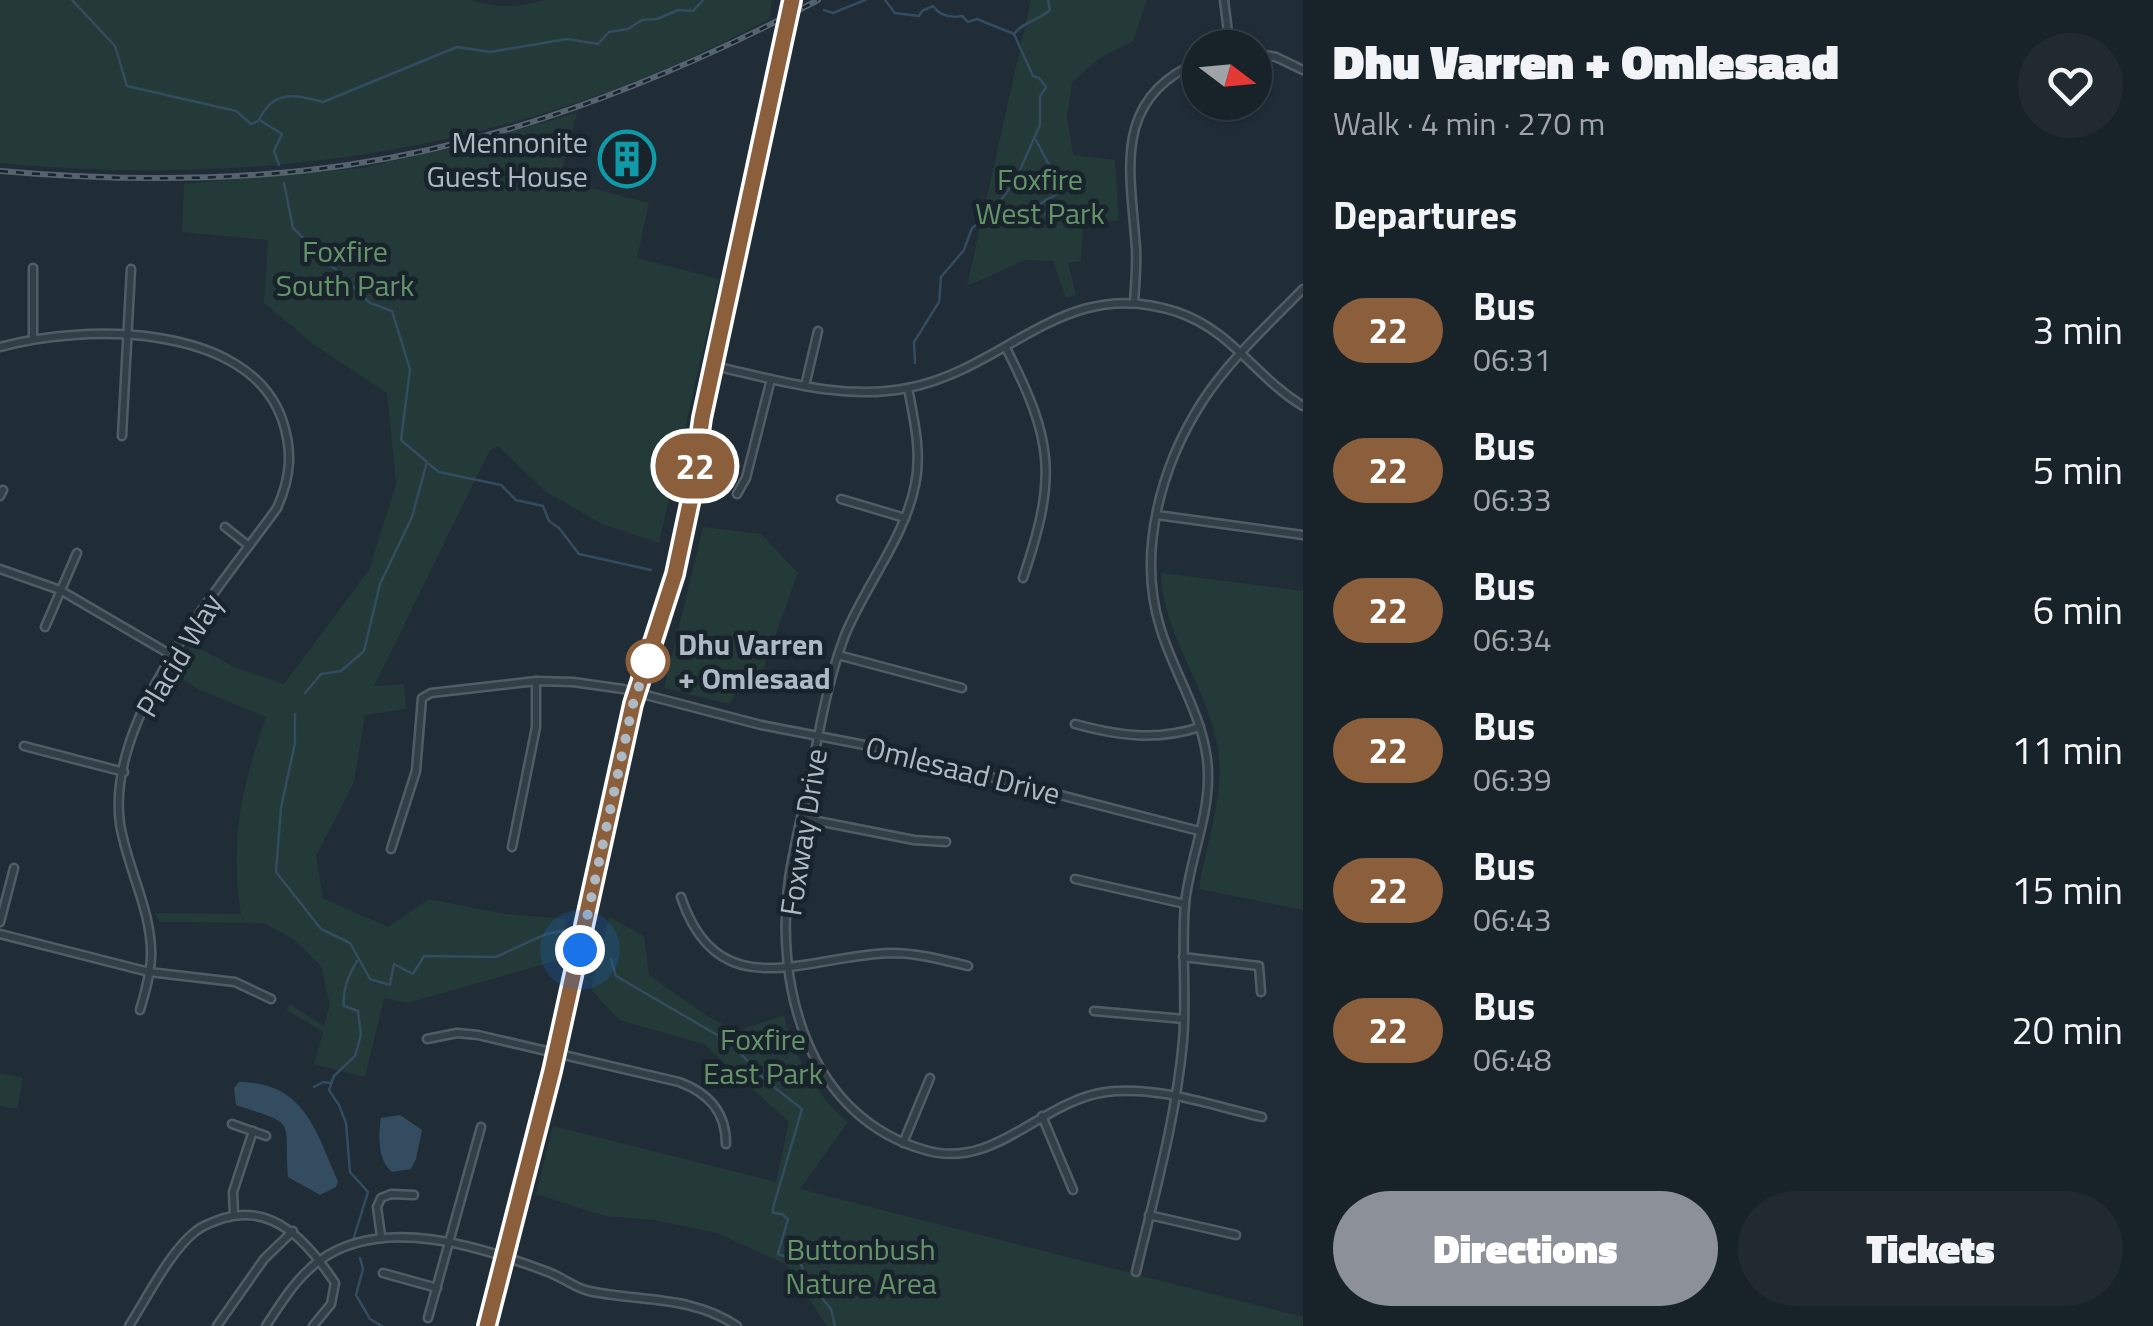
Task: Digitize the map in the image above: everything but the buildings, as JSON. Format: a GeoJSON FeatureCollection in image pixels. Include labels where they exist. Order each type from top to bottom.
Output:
{"type":"FeatureCollection","features":[{"type":"Feature","properties":{"kind":"main road"},"geometry":{"type":"LineString","coordinates":[[486,1326],[556,1053],[637,692],[675,574],[690,503],[699,430],[792,0]]}},
{"type":"Feature","properties":{"kind":"street"},"geometry":{"type":"LineString","coordinates":[[1224,0],[1228,30]]}},
{"type":"Feature","properties":{"kind":"street"},"geometry":{"type":"LineString","coordinates":[[1272,56],[1303,70]]}},
{"type":"Feature","properties":{"kind":"street"},"geometry":{"type":"LineString","coordinates":[[1134,303],[1136,248],[1128,177],[1131,140],[1154,95],[1182,71]]}},
{"type":"Feature","properties":{"kind":"street"},"geometry":{"type":"LineString","coordinates":[[33,268],[33,338]]}},
{"type":"Feature","properties":{"kind":"street"},"geometry":{"type":"LineString","coordinates":[[122,436],[130,269]]}},
{"type":"Feature","properties":{"kind":"street"},"geometry":{"type":"LineString","coordinates":[[1136,1272],[1175,1098],[1184,1019],[1185,904],[1208,776],[1200,726],[1156,611],[1151,568],[1157,515],[1184,432],[1203,399],[1303,289]]}},
{"type":"Feature","properties":{"kind":"street"},"geometry":{"type":"LineString","coordinates":[[714,366],[852,392],[908,388],[962,370],[1063,314],[1104,304],[1134,303],[1198,320],[1242,352],[1303,406]]}},
{"type":"Feature","properties":{"kind":"street"},"geometry":{"type":"LineString","coordinates":[[806,386],[818,331]]}},
{"type":"Feature","properties":{"kind":"street","name":"Placid Way"},"geometry":{"type":"LineString","coordinates":[[0,347],[33,338],[126,335],[210,350],[251,375],[276,404],[291,455],[286,488],[277,508],[173,656],[136,722],[118,800],[120,825],[150,942],[149,972],[140,1010]]}},
{"type":"Feature","properties":{"kind":"street"},"geometry":{"type":"LineString","coordinates":[[1006,348],[1037,412],[1045,457],[1043,511],[1023,578]]}},
{"type":"Feature","properties":{"kind":"street"},"geometry":{"type":"LineString","coordinates":[[737,494],[746,478],[771,378]]}},
{"type":"Feature","properties":{"kind":"street","name":"Foxway Drive"},"geometry":{"type":"LineString","coordinates":[[908,388],[918,459],[915,489],[905,518],[862,595],[838,655],[789,880],[789,968],[797,1017],[822,1072],[855,1112],[882,1133],[940,1154],[969,1154],[994,1146],[1042,1116],[1080,1098],[1106,1092],[1126,1090],[1262,1117]]}},
{"type":"Feature","properties":{"kind":"street"},"geometry":{"type":"LineString","coordinates":[[841,499],[905,518]]}},
{"type":"Feature","properties":{"kind":"street"},"geometry":{"type":"LineString","coordinates":[[1157,515],[1303,535]]}},
{"type":"Feature","properties":{"kind":"street"},"geometry":{"type":"LineString","coordinates":[[225,527],[250,546]]}},
{"type":"Feature","properties":{"kind":"street"},"geometry":{"type":"LineString","coordinates":[[45,627],[77,553]]}},
{"type":"Feature","properties":{"kind":"street"},"geometry":{"type":"LineString","coordinates":[[0,570],[60,590],[173,656]]}},
{"type":"Feature","properties":{"kind":"street"},"geometry":{"type":"LineString","coordinates":[[838,655],[962,688]]}},
{"type":"Feature","properties":{"kind":"street"},"geometry":{"type":"LineString","coordinates":[[512,848],[536,727],[536,681]]}},
{"type":"Feature","properties":{"kind":"street","name":"Omlesaad Drive"},"geometry":{"type":"LineString","coordinates":[[390,848],[416,771],[420,703],[431,693],[536,681],[637,692],[1199,830]]}},
{"type":"Feature","properties":{"kind":"street"},"geometry":{"type":"LineString","coordinates":[[1075,724],[1137,736],[1178,734],[1200,726]]}},
{"type":"Feature","properties":{"kind":"street"},"geometry":{"type":"LineString","coordinates":[[24,746],[124,772]]}},
{"type":"Feature","properties":{"kind":"street"},"geometry":{"type":"LineString","coordinates":[[802,818],[914,840],[946,842]]}},
{"type":"Feature","properties":{"kind":"street"},"geometry":{"type":"LineString","coordinates":[[0,922],[14,868]]}},
{"type":"Feature","properties":{"kind":"street"},"geometry":{"type":"LineString","coordinates":[[1075,879],[1185,904]]}},
{"type":"Feature","properties":{"kind":"street"},"geometry":{"type":"LineString","coordinates":[[681,897],[698,935],[722,958],[753,969],[789,968],[892,953],[968,966]]}},
{"type":"Feature","properties":{"kind":"street"},"geometry":{"type":"LineString","coordinates":[[0,934],[149,972],[235,982],[272,999]]}},
{"type":"Feature","properties":{"kind":"street"},"geometry":{"type":"LineString","coordinates":[[1183,957],[1259,966],[1261,992]]}},
{"type":"Feature","properties":{"kind":"street"},"geometry":{"type":"LineString","coordinates":[[1094,1011],[1184,1019]]}},
{"type":"Feature","properties":{"kind":"street"},"geometry":{"type":"LineString","coordinates":[[427,1038],[471,1034],[691,1086],[722,1115],[726,1144]]}},
{"type":"Feature","properties":{"kind":"street"},"geometry":{"type":"LineString","coordinates":[[902,1143],[930,1078]]}},
{"type":"Feature","properties":{"kind":"street"},"geometry":{"type":"LineString","coordinates":[[1042,1116],[1073,1190]]}},
{"type":"Feature","properties":{"kind":"street"},"geometry":{"type":"LineString","coordinates":[[232,1124],[266,1136]]}},
{"type":"Feature","properties":{"kind":"street"},"geometry":{"type":"LineString","coordinates":[[428,1318],[481,1127]]}},
{"type":"Feature","properties":{"kind":"street"},"geometry":{"type":"LineString","coordinates":[[234,1215],[233,1192],[253,1132]]}},
{"type":"Feature","properties":{"kind":"street"},"geometry":{"type":"LineString","coordinates":[[382,1237],[378,1202],[391,1194],[414,1195]]}},
{"type":"Feature","properties":{"kind":"street"},"geometry":{"type":"LineString","coordinates":[[129,1326],[196,1230],[234,1215],[276,1222],[293,1231],[336,1282],[335,1294],[312,1326]]}},
{"type":"Feature","properties":{"kind":"street"},"geometry":{"type":"LineString","coordinates":[[1149,1215],[1236,1234]]}},
{"type":"Feature","properties":{"kind":"street"},"geometry":{"type":"LineString","coordinates":[[217,1326],[264,1259],[293,1231]]}},
{"type":"Feature","properties":{"kind":"street"},"geometry":{"type":"LineString","coordinates":[[266,1326],[290,1290],[320,1260],[382,1237],[409,1235],[505,1257],[584,1290],[688,1304],[737,1326]]}},
{"type":"Feature","properties":{"kind":"street"},"geometry":{"type":"LineString","coordinates":[[383,1273],[437,1288]]}},
{"type":"Feature","properties":{"kind":"green space"},"geometry":{"type":"Polygon","coordinates":[[[0,0],[470,0],[508,6],[545,0],[772,0],[769,19],[678,63],[586,100],[491,128],[395,149],[298,163],[200,170],[100,170],[0,163],[0,0]]]}},
{"type":"Feature","properties":{"kind":"green space","name":"Foxfire West Park"},"geometry":{"type":"Polygon","coordinates":[[[1031,0],[1147,0],[1133,41],[1100,58],[1072,82],[1067,117],[1073,155],[1115,160],[1119,220],[1083,225],[1081,261],[1068,263],[1076,295],[1066,298],[1053,261],[1025,260],[967,286],[1031,0]]]}},
{"type":"Feature","properties":{"kind":"green space","name":"Foxfire South Park"},"geometry":{"type":"Polygon","coordinates":[[[577,113],[559,180],[649,203],[637,258],[719,279],[659,543],[602,524],[545,491],[498,446],[490,450],[374,686],[404,684],[406,709],[365,715],[354,782],[316,856],[323,898],[388,927],[429,899],[505,914],[567,919],[556,961],[407,1003],[384,998],[365,1077],[314,1064],[323,1032],[287,1010],[289,1004],[324,1026],[330,1005],[321,966],[293,939],[264,923],[159,922],[155,913],[241,914],[236,862],[240,814],[266,717],[198,689],[174,674],[192,644],[236,668],[284,684],[369,570],[396,484],[387,393],[316,346],[264,303],[268,240],[182,232],[184,184],[362,168],[472,143],[577,113]]]}},
{"type":"Feature","properties":{"kind":"green space"},"geometry":{"type":"Polygon","coordinates":[[[703,527],[761,534],[798,573],[762,672],[743,680],[729,704],[664,688],[703,527]]]}},
{"type":"Feature","properties":{"kind":"green space"},"geometry":{"type":"Polygon","coordinates":[[[1161,573],[1303,591],[1303,910],[1199,889],[1218,798],[1217,743],[1169,618],[1161,573]]]}},
{"type":"Feature","properties":{"kind":"green space","name":"Buttonbush Nature Area"},"geometry":{"type":"Polygon","coordinates":[[[609,917],[644,936],[649,975],[707,1016],[737,1031],[784,1015],[807,1074],[825,1100],[848,1122],[800,1189],[1303,1317],[1303,1326],[827,1326],[787,1265],[717,1233],[654,1220],[605,1216],[536,1194],[553,1126],[776,1182],[789,1122],[704,1044],[619,1020],[591,989],[609,917]]]}},
{"type":"Feature","properties":{"kind":"green space"},"geometry":{"type":"Polygon","coordinates":[[[0,1073],[23,1078],[17,1109],[0,1106],[0,1073]]]}},
{"type":"Feature","properties":{"kind":"water"},"geometry":{"type":"Polygon","coordinates":[[[239,1082],[261,1084],[294,1100],[314,1128],[338,1181],[336,1187],[320,1195],[288,1177],[284,1126],[270,1116],[236,1105],[234,1088],[239,1082]]]}},
{"type":"Feature","properties":{"kind":"water"},"geometry":{"type":"Polygon","coordinates":[[[400,1115],[422,1130],[411,1169],[392,1172],[382,1155],[380,1125],[381,1118],[400,1115]]]}},
{"type":"Feature","properties":{"kind":"waterway"},"geometry":{"type":"LineString","coordinates":[[72,0],[115,46],[127,86],[236,111],[251,124],[258,121]]}},
{"type":"Feature","properties":{"kind":"waterway"},"geometry":{"type":"LineString","coordinates":[[259,120],[278,99],[294,96],[323,102],[457,47],[490,52],[567,39],[598,44],[609,32],[678,10],[693,11],[703,0]]}},
{"type":"Feature","properties":{"kind":"waterway"},"geometry":{"type":"LineString","coordinates":[[824,10],[833,13],[865,0]]}},
{"type":"Feature","properties":{"kind":"waterway"},"geometry":{"type":"LineString","coordinates":[[885,0],[895,13],[919,16],[933,6],[946,16],[962,16],[968,22],[977,19],[1014,34],[1050,10],[1048,0]]}},
{"type":"Feature","properties":{"kind":"waterway"},"geometry":{"type":"LineString","coordinates":[[915,363],[914,342],[939,302],[941,277],[964,250],[972,228],[989,217],[1016,179],[1040,125],[1040,97],[1046,87],[1033,76],[1014,34]]}},
{"type":"Feature","properties":{"kind":"waterway"},"geometry":{"type":"LineString","coordinates":[[261,121],[282,134],[274,151],[279,165]]}},
{"type":"Feature","properties":{"kind":"waterway"},"geometry":{"type":"LineString","coordinates":[[1036,140],[1048,163],[1062,177],[1079,173]]}},
{"type":"Feature","properties":{"kind":"waterway"},"geometry":{"type":"LineString","coordinates":[[1056,224],[1040,204],[1060,191],[1062,177]]}},
{"type":"Feature","properties":{"kind":"waterway"},"geometry":{"type":"LineString","coordinates":[[284,183],[293,228],[370,303],[392,311],[410,369],[401,440],[427,462],[412,517],[380,584],[364,651],[341,671],[321,674],[305,693]]}},
{"type":"Feature","properties":{"kind":"waterway"},"geometry":{"type":"LineString","coordinates":[[429,464],[439,472],[501,485],[516,500],[543,506],[549,521],[579,554],[651,570]]}},
{"type":"Feature","properties":{"kind":"waterway"},"geometry":{"type":"LineString","coordinates":[[295,714],[295,743],[281,808],[276,872],[321,929],[350,943],[370,979],[390,985],[394,964],[413,974],[424,956],[496,957],[546,934],[567,930]]}},
{"type":"Feature","properties":{"kind":"waterway"},"geometry":{"type":"LineString","coordinates":[[611,959],[616,976],[731,1043],[765,1080],[802,1109],[773,1208],[773,1213],[788,1219],[778,1254],[800,1262],[807,1280],[831,1309],[835,1326]]}},
{"type":"Feature","properties":{"kind":"waterway"},"geometry":{"type":"LineString","coordinates":[[354,1237],[368,1192],[350,1172],[346,1123],[329,1090],[334,1076],[355,1056],[361,1035],[358,1011],[344,1006],[347,982],[357,961]]}},
{"type":"Feature","properties":{"kind":"waterway"},"geometry":{"type":"LineString","coordinates":[[314,1087],[331,1083]]}},
{"type":"Feature","properties":{"kind":"waterway"},"geometry":{"type":"LineString","coordinates":[[360,1258],[363,1269],[356,1295],[370,1319],[382,1326]]}},
{"type":"Feature","properties":{"kind":"railway"},"geometry":{"type":"LineString","coordinates":[[0,171],[87,177],[218,177],[305,171],[409,154],[530,123],[590,102],[706,55],[818,0]]}},
{"type":"Feature","properties":{"kind":"bus line","name":"22"},"geometry":{"type":"LineString","coordinates":[[487,1326],[552,1071],[633,704],[675,574],[702,418],[792,0]]}},
{"type":"Feature","properties":{"kind":"place","name":"Mennonite Guest House"},"geometry":{"type":"Point","coordinates":[627,159]}},
{"type":"Feature","properties":{"kind":"place","name":"Dhu Varren + Omlesaad"},"geometry":{"type":"Point","coordinates":[648,661]}},
{"type":"Feature","properties":{"kind":"route"},"geometry":{"type":"LineString","coordinates":[[580,950],[633,704],[649,657],[648,661]]}},
{"type":"Feature","properties":{"kind":"park label","name":"Foxfire East Park"},"geometry":{"type":"Point","coordinates":[763,1056]}}]}
